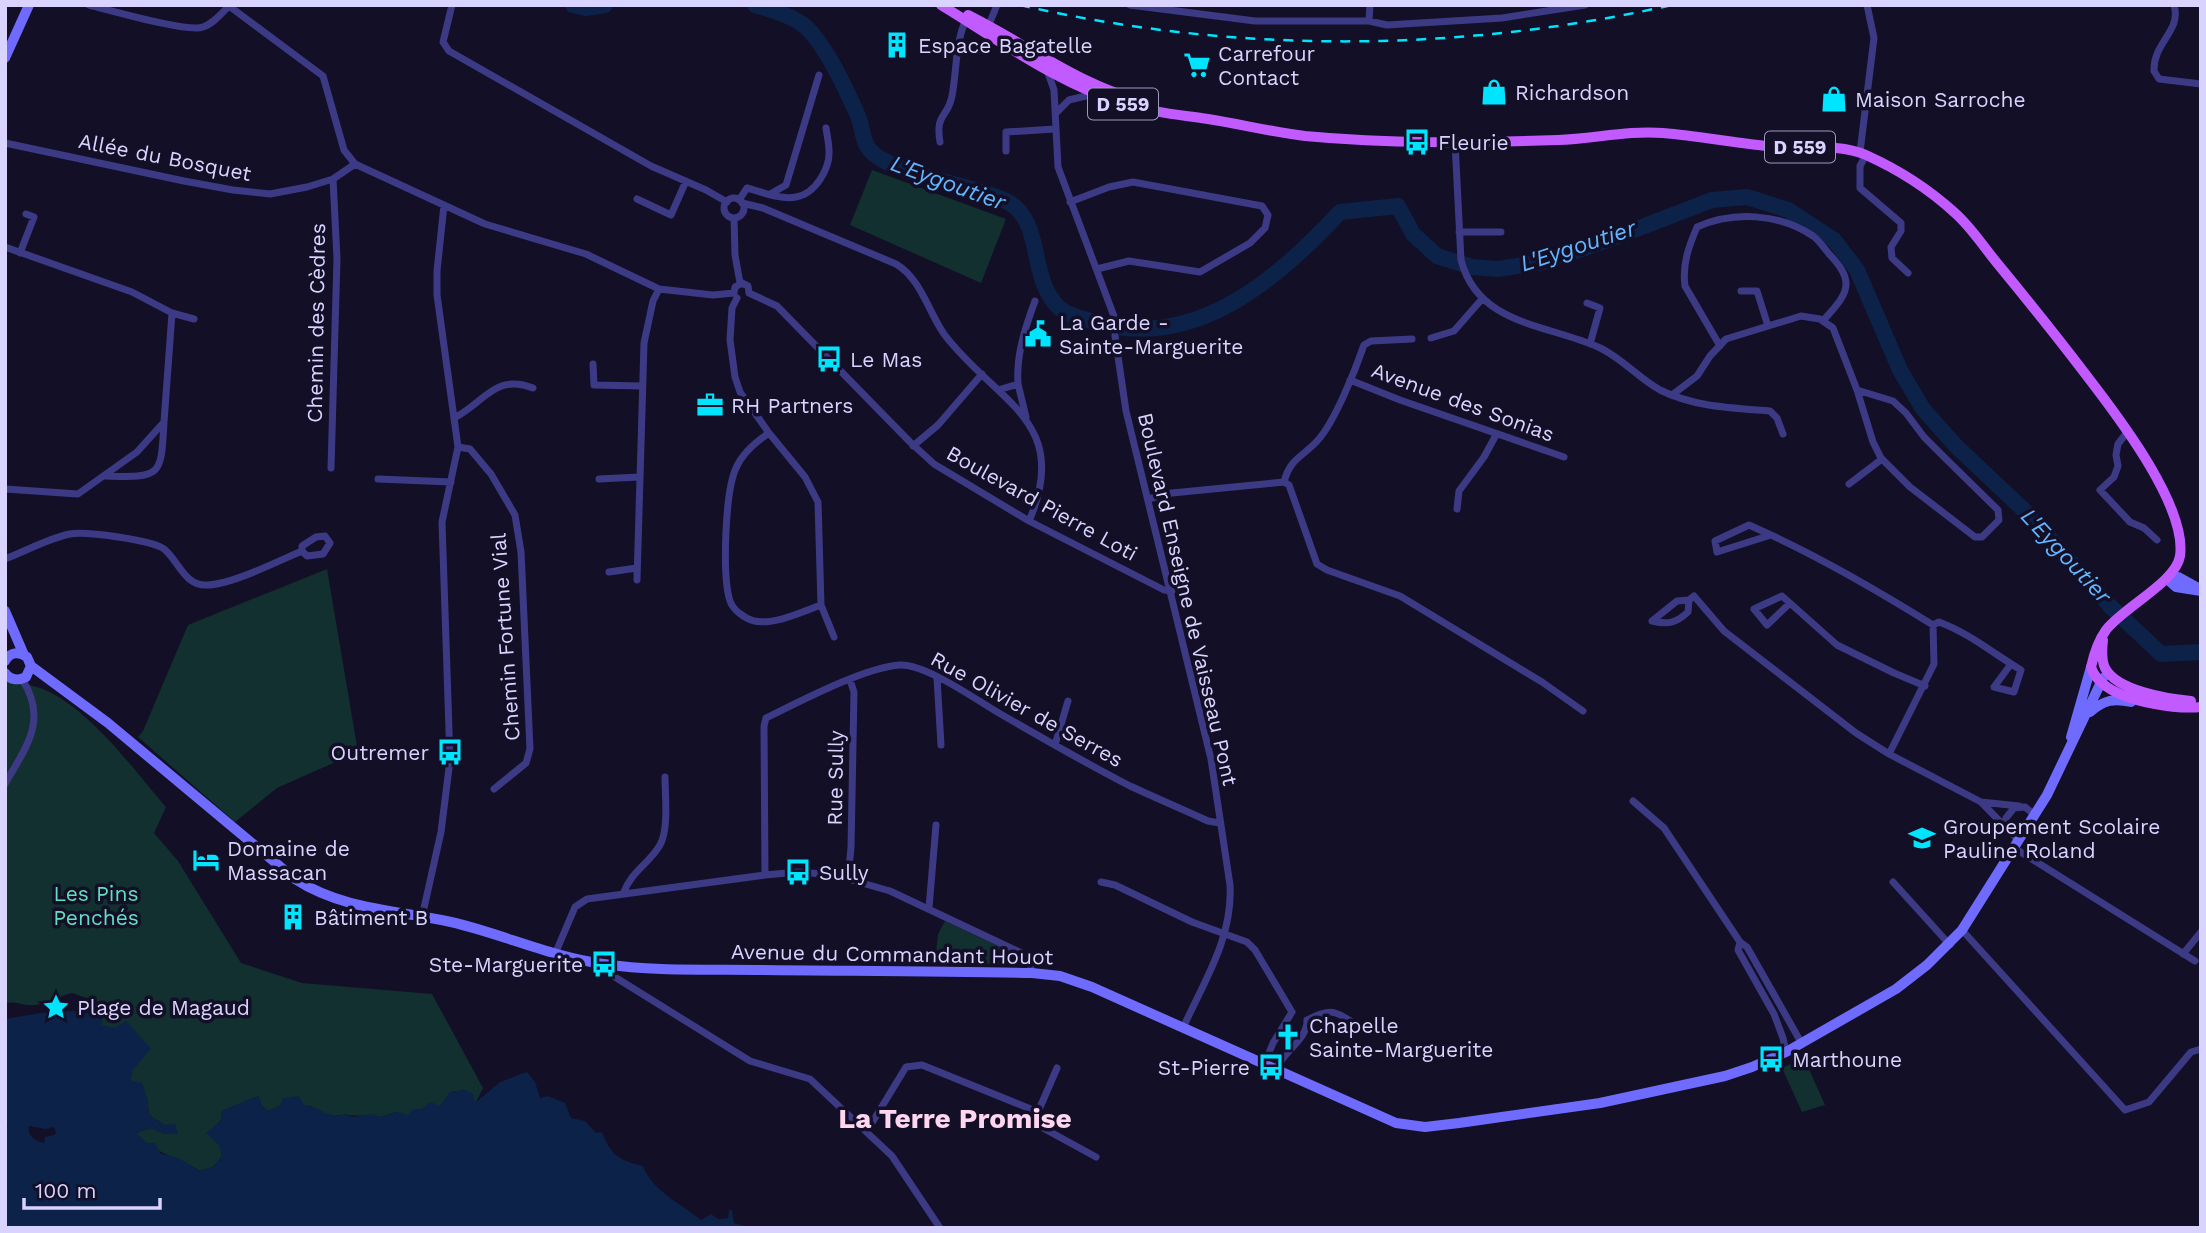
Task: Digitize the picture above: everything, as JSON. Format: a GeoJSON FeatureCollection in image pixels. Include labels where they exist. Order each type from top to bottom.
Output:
{"type":"FeatureCollection","features":[{"type":"Feature","properties":{"kind":"main road"},"geometry":{"type":"LineString","coordinates":[[5,58],[29,5]]}},
{"type":"Feature","properties":{"kind":"main road","name":"D 559"},"geometry":{"type":"LineString","coordinates":[[941,5],[1077,83],[1208,119]]}},
{"type":"Feature","properties":{"kind":"main road","name":"D 559"},"geometry":{"type":"LineString","coordinates":[[987,30],[1045,68],[1129,106],[1304,136],[1455,142],[1563,140],[1638,132],[1756,145],[1828,148],[1863,154],[1940,201],[1964,222],[2043,319],[2128,430],[2149,463],[2177,528],[2179,561]]}},
{"type":"Feature","properties":{"kind":"main road"},"geometry":{"type":"LineString","coordinates":[[2162,707],[2113,690],[2100,681],[2091,667],[2095,649],[2106,630],[2125,610],[2169,577],[2179,561],[2198,589]]}},
{"type":"Feature","properties":{"kind":"main road"},"geometry":{"type":"LineString","coordinates":[[2169,577],[2176,587],[2198,589]]}},
{"type":"Feature","properties":{"kind":"main road"},"geometry":{"type":"LineString","coordinates":[[5,611],[14,636],[31,666],[24,678]]}},
{"type":"Feature","properties":{"kind":"main road"},"geometry":{"type":"LineString","coordinates":[[2106,630],[2104,666],[2110,676],[2162,698],[2201,705]]}},
{"type":"Feature","properties":{"kind":"main road"},"geometry":{"type":"LineString","coordinates":[[7,658],[14,636]]}},
{"type":"Feature","properties":{"kind":"main road"},"geometry":{"type":"LineString","coordinates":[[7,658],[14,653],[24,655]]}},
{"type":"Feature","properties":{"kind":"main road","name":"Avenue du Commandant Houot"},"geometry":{"type":"LineString","coordinates":[[31,666],[73,697],[295,879],[315,892],[357,906],[484,931],[555,954],[608,965],[673,969],[1032,973],[1060,976],[1092,987],[1396,1123],[1425,1127],[1639,1096],[1725,1076],[1802,1044],[1896,989],[1950,945],[1962,930],[2035,815],[2057,775],[2088,715],[2104,666]]}},
{"type":"Feature","properties":{"kind":"main road","name":"Avenue du Commandant Houot"},"geometry":{"type":"LineString","coordinates":[[2068,750],[2091,667]]}},
{"type":"Feature","properties":{"kind":"main road","name":"Avenue du Commandant Houot"},"geometry":{"type":"LineString","coordinates":[[5,673],[14,680],[24,678],[39,681],[73,697]]}},
{"type":"Feature","properties":{"kind":"main road"},"geometry":{"type":"LineString","coordinates":[[2083,693],[2091,683],[2120,682]]}},
{"type":"Feature","properties":{"kind":"main road"},"geometry":{"type":"LineString","coordinates":[[2088,715],[2097,706],[2113,699],[2162,707],[2201,705]]}},
{"type":"Feature","properties":{"kind":"street"},"geometry":{"type":"LineString","coordinates":[[89,5],[185,27],[202,28],[229,5],[323,76],[344,150],[355,164],[485,224],[586,254],[659,289],[745,298],[749,293],[746,285],[740,283]]}},
{"type":"Feature","properties":{"kind":"street"},"geometry":{"type":"LineString","coordinates":[[452,5],[443,42],[449,51],[651,166],[727,202]]}},
{"type":"Feature","properties":{"kind":"street"},"geometry":{"type":"LineString","coordinates":[[987,30],[997,5]]}},
{"type":"Feature","properties":{"kind":"street"},"geometry":{"type":"LineString","coordinates":[[1130,5],[1299,23],[1369,21],[1387,25],[1502,18],[1585,5]]}},
{"type":"Feature","properties":{"kind":"street"},"geometry":{"type":"LineString","coordinates":[[1208,15],[1209,5]]}},
{"type":"Feature","properties":{"kind":"street"},"geometry":{"type":"LineString","coordinates":[[1369,21],[1370,5]]}},
{"type":"Feature","properties":{"kind":"street"},"geometry":{"type":"LineString","coordinates":[[1867,5],[1874,38],[1860,188],[1901,223],[1901,231],[1891,247],[1892,258],[1908,273]]}},
{"type":"Feature","properties":{"kind":"street"},"geometry":{"type":"LineString","coordinates":[[2174,5],[2174,24],[2155,53],[2154,71],[2159,79],[2201,84]]}},
{"type":"Feature","properties":{"kind":"street"},"geometry":{"type":"LineString","coordinates":[[940,142],[939,121],[952,99],[958,38],[966,18]]}},
{"type":"Feature","properties":{"kind":"street"},"geometry":{"type":"LineString","coordinates":[[1045,68],[1054,90],[1058,167],[1118,327]]}},
{"type":"Feature","properties":{"kind":"street"},"geometry":{"type":"LineString","coordinates":[[765,194],[786,186],[819,75]]}},
{"type":"Feature","properties":{"kind":"street"},"geometry":{"type":"LineString","coordinates":[[1054,90],[1058,82],[1077,83],[1069,100],[1056,114]]}},
{"type":"Feature","properties":{"kind":"street"},"geometry":{"type":"LineString","coordinates":[[734,218],[743,213],[741,202],[747,188],[765,194],[796,197],[817,185],[830,153],[826,128]]}},
{"type":"Feature","properties":{"kind":"street"},"geometry":{"type":"LineString","coordinates":[[1006,151],[1006,132],[1055,129]]}},
{"type":"Feature","properties":{"kind":"street"},"geometry":{"type":"LineString","coordinates":[[1455,142],[1461,260],[1465,277],[1482,299],[1500,312],[1523,322],[1610,352],[1658,389],[1672,395],[1706,406],[1770,411],[1777,418],[1783,434]]}},
{"type":"Feature","properties":{"kind":"street","name":"Allée du Bosquet"},"geometry":{"type":"LineString","coordinates":[[5,143],[233,190],[270,194],[334,179],[355,164]]}},
{"type":"Feature","properties":{"kind":"street","name":"Chemin des Cèdres"},"geometry":{"type":"LineString","coordinates":[[331,468],[337,259],[334,179]]}},
{"type":"Feature","properties":{"kind":"street"},"geometry":{"type":"LineString","coordinates":[[637,199],[671,215],[685,181]]}},
{"type":"Feature","properties":{"kind":"street"},"geometry":{"type":"LineString","coordinates":[[1070,202],[1109,187],[1133,182],[1262,206],[1268,215],[1265,228],[1250,243],[1200,272],[1129,261],[1097,269]]}},
{"type":"Feature","properties":{"kind":"street"},"geometry":{"type":"LineString","coordinates":[[727,202],[732,199],[763,208],[903,268],[915,283],[944,334],[1026,418],[1036,434],[1042,464],[1029,521]]}},
{"type":"Feature","properties":{"kind":"street"},"geometry":{"type":"LineString","coordinates":[[727,202],[726,213],[734,218]]}},
{"type":"Feature","properties":{"kind":"street"},"geometry":{"type":"LineString","coordinates":[[422,917],[441,832],[450,760],[442,542],[444,508],[458,447],[437,295],[444,205]]}},
{"type":"Feature","properties":{"kind":"street"},"geometry":{"type":"LineString","coordinates":[[20,253],[34,217],[26,214]]}},
{"type":"Feature","properties":{"kind":"street"},"geometry":{"type":"LineString","coordinates":[[1720,346],[1685,286],[1683,275],[1687,249],[1697,227],[1715,219],[1750,215],[1787,223],[1814,237],[1841,267],[1846,283],[1844,293],[1823,321]]}},
{"type":"Feature","properties":{"kind":"street"},"geometry":{"type":"LineString","coordinates":[[734,218],[735,255],[740,283]]}},
{"type":"Feature","properties":{"kind":"street"},"geometry":{"type":"LineString","coordinates":[[1459,232],[1501,232]]}},
{"type":"Feature","properties":{"kind":"street"},"geometry":{"type":"LineString","coordinates":[[5,247],[132,292],[172,313],[194,319]]}},
{"type":"Feature","properties":{"kind":"street"},"geometry":{"type":"LineString","coordinates":[[740,283],[735,287],[730,340],[735,377],[740,392],[805,477],[818,502],[821,605],[834,637]]}},
{"type":"Feature","properties":{"kind":"street"},"geometry":{"type":"LineString","coordinates":[[637,580],[643,343],[653,301],[659,289]]}},
{"type":"Feature","properties":{"kind":"street"},"geometry":{"type":"LineString","coordinates":[[1741,290],[1757,290],[1768,326]]}},
{"type":"Feature","properties":{"kind":"street","name":"Boulevard Pierre Loti"},"geometry":{"type":"LineString","coordinates":[[749,293],[777,306],[933,464],[1029,521],[1164,590],[1172,591]]}},
{"type":"Feature","properties":{"kind":"street"},"geometry":{"type":"LineString","coordinates":[[1431,338],[1454,331],[1482,299]]}},
{"type":"Feature","properties":{"kind":"street"},"geometry":{"type":"LineString","coordinates":[[1026,418],[1017,368],[1020,347],[1035,301]]}},
{"type":"Feature","properties":{"kind":"street"},"geometry":{"type":"LineString","coordinates":[[1587,303],[1600,307],[1590,344]]}},
{"type":"Feature","properties":{"kind":"street"},"geometry":{"type":"LineString","coordinates":[[106,476],[141,477],[151,475],[159,467],[162,458],[172,313]]}},
{"type":"Feature","properties":{"kind":"street"},"geometry":{"type":"LineString","coordinates":[[1672,395],[1697,376],[1726,339],[1801,316],[1823,321],[1833,328],[1857,390],[1873,442],[1882,459],[1909,487],[1975,537],[1982,537],[1999,520],[1998,510],[1931,444],[1893,401],[1857,390]]}},
{"type":"Feature","properties":{"kind":"street","name":"Boulevard Enseigne de Vaisseau Pont"},"geometry":{"type":"LineString","coordinates":[[1115,336],[1126,411],[1172,591],[1210,759],[1231,900],[1225,933],[1183,1028]]}},
{"type":"Feature","properties":{"kind":"street"},"geometry":{"type":"LineString","coordinates":[[1284,482],[1287,471],[1297,457],[1318,440],[1329,423],[1364,345],[1371,341],[1412,339]]}},
{"type":"Feature","properties":{"kind":"street"},"geometry":{"type":"LineString","coordinates":[[593,364],[594,385],[642,386]]}},
{"type":"Feature","properties":{"kind":"street"},"geometry":{"type":"LineString","coordinates":[[913,446],[938,425],[982,374]]}},
{"type":"Feature","properties":{"kind":"street","name":"Avenue des Sonias"},"geometry":{"type":"LineString","coordinates":[[1350,380],[1496,435],[1564,457]]}},
{"type":"Feature","properties":{"kind":"street"},"geometry":{"type":"LineString","coordinates":[[454,418],[471,410],[492,389],[503,384],[523,384],[533,388]]}},
{"type":"Feature","properties":{"kind":"street"},"geometry":{"type":"LineString","coordinates":[[998,390],[1018,384]]}},
{"type":"Feature","properties":{"kind":"street"},"geometry":{"type":"LineString","coordinates":[[5,489],[78,494],[137,452],[164,422]]}},
{"type":"Feature","properties":{"kind":"street"},"geometry":{"type":"LineString","coordinates":[[2128,430],[2118,444],[2118,466],[2114,477],[2100,490],[2130,522],[2144,528],[2157,540]]}},
{"type":"Feature","properties":{"kind":"street"},"geometry":{"type":"LineString","coordinates":[[769,433],[758,441],[736,466],[728,495],[727,544],[731,603],[741,615],[755,621],[778,619],[821,605]]}},
{"type":"Feature","properties":{"kind":"street"},"geometry":{"type":"LineString","coordinates":[[1457,509],[1460,491],[1496,435]]}},
{"type":"Feature","properties":{"kind":"street","name":"Chemin Fortune Vial"},"geometry":{"type":"LineString","coordinates":[[458,447],[470,449],[491,474],[514,515],[521,552],[530,749],[526,763],[494,789]]}},
{"type":"Feature","properties":{"kind":"street"},"geometry":{"type":"LineString","coordinates":[[1849,484],[1882,459]]}},
{"type":"Feature","properties":{"kind":"street"},"geometry":{"type":"LineString","coordinates":[[599,479],[639,477]]}},
{"type":"Feature","properties":{"kind":"street"},"geometry":{"type":"LineString","coordinates":[[378,479],[452,482]]}},
{"type":"Feature","properties":{"kind":"street"},"geometry":{"type":"LineString","coordinates":[[1148,499],[1172,493],[1284,482],[1290,485],[1317,564],[1400,596],[1583,710]]}},
{"type":"Feature","properties":{"kind":"street"},"geometry":{"type":"LineString","coordinates":[[1771,535],[1717,552],[1715,541],[1749,526],[1771,535],[1850,574],[1933,625]]}},
{"type":"Feature","properties":{"kind":"street"},"geometry":{"type":"LineString","coordinates":[[5,559],[71,533],[149,542],[165,549],[193,583],[205,586],[220,584],[302,551]]}},
{"type":"Feature","properties":{"kind":"street"},"geometry":{"type":"LineString","coordinates":[[609,572],[637,568]]}},
{"type":"Feature","properties":{"kind":"street"},"geometry":{"type":"LineString","coordinates":[[1789,604],[1767,625],[1754,609],[1782,596],[1837,645],[1925,685]]}},
{"type":"Feature","properties":{"kind":"street"},"geometry":{"type":"LineString","coordinates":[[1691,598],[1688,612],[1677,622],[1664,624],[1652,621],[1677,601],[1691,598]]}},
{"type":"Feature","properties":{"kind":"street"},"geometry":{"type":"LineString","coordinates":[[1691,598],[1724,631],[1856,733],[1889,754],[1981,802],[2005,828],[2016,845],[2195,961]]}},
{"type":"Feature","properties":{"kind":"street"},"geometry":{"type":"LineString","coordinates":[[1933,625],[1939,622],[1954,628],[2011,664]]}},
{"type":"Feature","properties":{"kind":"street"},"geometry":{"type":"LineString","coordinates":[[1889,754],[1934,663],[1933,625]]}},
{"type":"Feature","properties":{"kind":"street","name":"Rue Olivier de Serres"},"geometry":{"type":"LineString","coordinates":[[765,875],[766,718],[850,680],[902,665],[915,667],[965,692],[1131,786],[1208,821],[1220,823]]}},
{"type":"Feature","properties":{"kind":"street"},"geometry":{"type":"LineString","coordinates":[[5,784],[33,732],[33,710],[24,678]]}},
{"type":"Feature","properties":{"kind":"street"},"geometry":{"type":"LineString","coordinates":[[937,678],[941,745]]}},
{"type":"Feature","properties":{"kind":"street","name":"Rue Sully"},"geometry":{"type":"LineString","coordinates":[[848,878],[855,692],[850,680]]}},
{"type":"Feature","properties":{"kind":"street"},"geometry":{"type":"LineString","coordinates":[[1055,745],[1068,701]]}},
{"type":"Feature","properties":{"kind":"street"},"geometry":{"type":"LineString","coordinates":[[624,894],[629,879],[660,845],[664,832],[665,778]]}},
{"type":"Feature","properties":{"kind":"street"},"geometry":{"type":"LineString","coordinates":[[1633,801],[1664,828],[1740,942],[1747,947],[1802,1044]]}},
{"type":"Feature","properties":{"kind":"street"},"geometry":{"type":"LineString","coordinates":[[1981,802],[2020,806],[2035,815]]}},
{"type":"Feature","properties":{"kind":"street"},"geometry":{"type":"LineString","coordinates":[[2005,828],[2006,818],[2011,810],[2020,806]]}},
{"type":"Feature","properties":{"kind":"street"},"geometry":{"type":"LineString","coordinates":[[929,908],[936,825]]}},
{"type":"Feature","properties":{"kind":"street"},"geometry":{"type":"LineString","coordinates":[[555,954],[575,907],[587,899],[765,875],[813,873],[848,878],[890,891],[929,908],[1028,956],[1032,973]]}},
{"type":"Feature","properties":{"kind":"street"},"geometry":{"type":"LineString","coordinates":[[1101,882],[1115,885],[1192,922],[1251,945],[1292,1012],[1307,1020]]}},
{"type":"Feature","properties":{"kind":"street"},"geometry":{"type":"LineString","coordinates":[[1894,882],[1950,945]]}},
{"type":"Feature","properties":{"kind":"street"},"geometry":{"type":"LineString","coordinates":[[1962,930],[2125,1110],[2149,1102],[2191,1052],[2201,1049]]}},
{"type":"Feature","properties":{"kind":"street"},"geometry":{"type":"LineString","coordinates":[[2183,954],[2201,932]]}},
{"type":"Feature","properties":{"kind":"street"},"geometry":{"type":"LineString","coordinates":[[1740,942],[1738,950],[1780,1027],[1786,1052]]}},
{"type":"Feature","properties":{"kind":"street"},"geometry":{"type":"LineString","coordinates":[[608,965],[610,974],[750,1061],[810,1079],[892,1156],[940,1228]]}},
{"type":"Feature","properties":{"kind":"street"},"geometry":{"type":"LineString","coordinates":[[1265,1063],[1273,1043],[1292,1012]]}},
{"type":"Feature","properties":{"kind":"street"},"geometry":{"type":"LineString","coordinates":[[1307,1020],[1320,1013],[1335,1012],[1356,1025]]}},
{"type":"Feature","properties":{"kind":"street"},"geometry":{"type":"LineString","coordinates":[[1276,1069],[1284,1055],[1305,1031],[1307,1020]]}},
{"type":"Feature","properties":{"kind":"street"},"geometry":{"type":"LineString","coordinates":[[867,1131],[906,1067],[922,1065],[1038,1112]]}},
{"type":"Feature","properties":{"kind":"street"},"geometry":{"type":"LineString","coordinates":[[1057,1068],[1038,1112],[1043,1128],[1096,1157]]}},
{"type":"Feature","properties":{"kind":"green space"},"geometry":{"type":"Polygon","coordinates":[[[872,170],[1006,219],[981,283],[850,225],[872,170]]]}},
{"type":"Feature","properties":{"kind":"green space"},"geometry":{"type":"Polygon","coordinates":[[[327,569],[358,752],[277,788],[235,822],[138,737],[143,731],[188,625],[327,569]]]}},
{"type":"Feature","properties":{"kind":"green space","name":"Les Pins Penchés"},"geometry":{"type":"Polygon","coordinates":[[[5,681],[37,687],[73,707],[108,739],[139,774],[166,807],[154,833],[178,861],[241,963],[302,983],[432,994],[483,1088],[475,1104],[465,1090],[451,1092],[440,1106],[422,1109],[407,1116],[396,1112],[380,1117],[331,1115],[311,1106],[280,1106],[268,1111],[262,1106],[258,1096],[222,1111],[221,1120],[215,1127],[222,1156],[213,1167],[200,1171],[142,1140],[136,1133],[151,1128],[165,1134],[178,1134],[149,1115],[147,1097],[130,1080],[132,1071],[126,1021],[116,1029],[101,1026],[106,1005],[72,993],[62,996],[54,1003],[5,1004],[5,681]]]}},
{"type":"Feature","properties":{"kind":"green space"},"geometry":{"type":"Polygon","coordinates":[[[945,921],[1021,957],[1021,962],[1013,965],[935,961],[938,934],[945,921]]]}},
{"type":"Feature","properties":{"kind":"green space"},"geometry":{"type":"Polygon","coordinates":[[[1804,1058],[1825,1105],[1802,1112],[1782,1068],[1804,1058]]]}},
{"type":"Feature","properties":{"kind":"water"},"geometry":{"type":"Polygon","coordinates":[[[73,1011],[102,1014],[101,1025],[116,1028],[126,1021],[151,1049],[132,1071],[130,1080],[142,1083],[149,1115],[164,1125],[175,1124],[178,1134],[165,1134],[151,1128],[136,1133],[147,1143],[155,1143],[160,1153],[178,1158],[200,1171],[213,1167],[222,1156],[219,1145],[206,1133],[221,1121],[222,1111],[258,1096],[262,1106],[268,1111],[280,1106],[283,1098],[299,1096],[304,1105],[334,1115],[354,1117],[371,1114],[380,1117],[396,1112],[407,1116],[413,1109],[422,1109],[430,1102],[440,1106],[450,1092],[465,1090],[473,1094],[475,1103],[500,1082],[527,1072],[535,1082],[540,1098],[548,1096],[565,1103],[571,1118],[585,1121],[596,1133],[602,1132],[612,1151],[627,1161],[643,1166],[661,1190],[701,1220],[711,1214],[718,1219],[728,1218],[729,1210],[732,1210],[734,1223],[751,1228],[5,1228],[5,1130],[8,1127],[5,1125],[5,1019],[73,1011]],[[29,1126],[29,1133],[32,1138],[44,1143],[45,1137],[56,1133],[54,1127],[45,1129],[29,1126]]]}},
{"type":"Feature","properties":{"kind":"waterway","name":"L'Eygoutier"},"geometry":{"type":"LineString","coordinates":[[573,5],[586,8],[605,5]]}},
{"type":"Feature","properties":{"kind":"waterway","name":"L'Eygoutier"},"geometry":{"type":"LineString","coordinates":[[755,5],[796,20],[815,37],[848,94],[867,146],[876,156],[910,172],[994,196],[1018,210],[1030,230],[1042,280],[1052,299],[1068,314],[1098,323],[1134,329],[1168,326],[1201,317],[1232,303],[1262,284],[1290,261],[1340,212],[1398,206],[1413,234],[1437,256],[1472,267],[1498,269],[1543,262],[1712,200],[1747,197],[1788,210],[1834,240],[1857,270],[1900,370],[1923,409],[1956,446],[2027,513],[2111,607],[2161,654],[2201,652]]}},
{"type":"Feature","properties":{"kind":"railway"},"geometry":{"type":"LineString","coordinates":[[1020,5],[1101,21],[1182,32],[1264,39],[1346,41],[1428,39],[1510,32],[1591,21],[1672,5]]}},
{"type":"Feature","properties":{"kind":"place","name":"Espace Bagatelle"},"geometry":{"type":"Point","coordinates":[897,45]}},
{"type":"Feature","properties":{"kind":"place","name":"Carrefour Contact"},"geometry":{"type":"Point","coordinates":[1197,65]}},
{"type":"Feature","properties":{"kind":"place","name":"Richardson"},"geometry":{"type":"Point","coordinates":[1494,92]}},
{"type":"Feature","properties":{"kind":"place","name":"Maison Sarroche"},"geometry":{"type":"Point","coordinates":[1834,99]}},
{"type":"Feature","properties":{"kind":"place","name":"Fleurie"},"geometry":{"type":"Point","coordinates":[1417,142]}},
{"type":"Feature","properties":{"kind":"place","name":"La Garde - Sainte-Marguerite"},"geometry":{"type":"Point","coordinates":[1038,334]}},
{"type":"Feature","properties":{"kind":"place","name":"Le Mas"},"geometry":{"type":"Point","coordinates":[829,359]}},
{"type":"Feature","properties":{"kind":"place","name":"RH Partners"},"geometry":{"type":"Point","coordinates":[710,405]}},
{"type":"Feature","properties":{"kind":"place","name":"Outremer"},"geometry":{"type":"Point","coordinates":[450,752]}},
{"type":"Feature","properties":{"kind":"place","name":"Groupement Scolaire Pauline Roland"},"geometry":{"type":"Point","coordinates":[1922,838]}},
{"type":"Feature","properties":{"kind":"place","name":"Domaine de Massacan"},"geometry":{"type":"Point","coordinates":[206,860]}},
{"type":"Feature","properties":{"kind":"place","name":"Sully"},"geometry":{"type":"Point","coordinates":[798,872]}},
{"type":"Feature","properties":{"kind":"place","name":"Bâtiment B"},"geometry":{"type":"Point","coordinates":[293,917]}},
{"type":"Feature","properties":{"kind":"place","name":"Ste-Marguerite"},"geometry":{"type":"Point","coordinates":[604,964]}},
{"type":"Feature","properties":{"kind":"place","name":"Plage de Magaud"},"geometry":{"type":"Point","coordinates":[56,1007]}},
{"type":"Feature","properties":{"kind":"place","name":"Chapelle Sainte-Marguerite"},"geometry":{"type":"Point","coordinates":[1288,1037]}},
{"type":"Feature","properties":{"kind":"place","name":"Marthoune"},"geometry":{"type":"Point","coordinates":[1771,1059]}},
{"type":"Feature","properties":{"kind":"place","name":"St-Pierre"},"geometry":{"type":"Point","coordinates":[1271,1067]}},
{"type":"Feature","properties":{"kind":"district","name":"La Terre Promise"},"geometry":{"type":"Point","coordinates":[955,1118]}}]}
